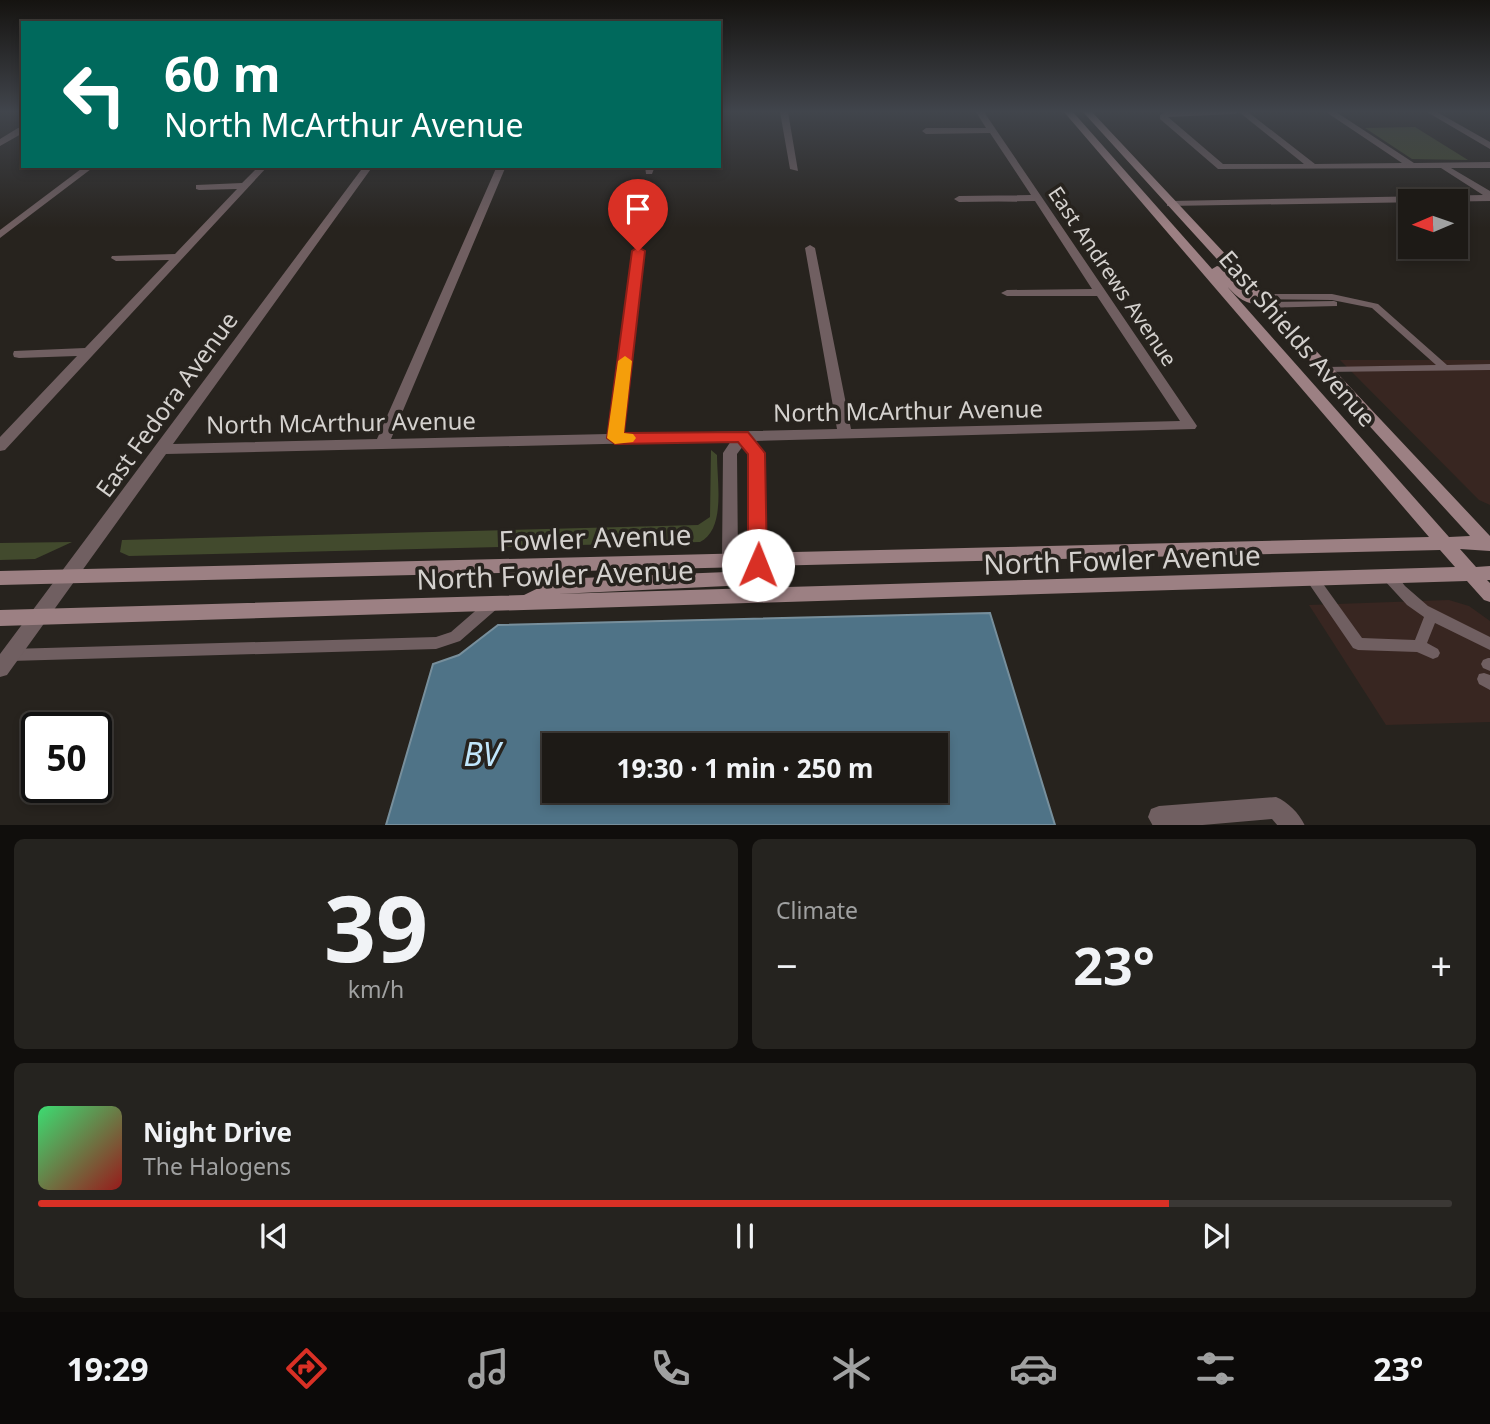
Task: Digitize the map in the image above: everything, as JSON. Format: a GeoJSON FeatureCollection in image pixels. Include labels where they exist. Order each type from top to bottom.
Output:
{"type":"FeatureCollection","features":[{"type":"Feature","properties":{"kind":"main road","name":"East Shields Avenue"},"geometry":{"type":"LineString","coordinates":[[1102,150],[1490,595]]}},
{"type":"Feature","properties":{"kind":"main road"},"geometry":{"type":"LineString","coordinates":[[1109,150],[1157,201],[1171,204]]}},
{"type":"Feature","properties":{"kind":"main road","name":"East Shields Avenue"},"geometry":{"type":"LineString","coordinates":[[1122,150],[1488,544]]}},
{"type":"Feature","properties":{"kind":"main road"},"geometry":{"type":"LineString","coordinates":[[1150,206],[1185,233],[1238,291],[1261,301]]}},
{"type":"Feature","properties":{"kind":"main road"},"geometry":{"type":"LineString","coordinates":[[1443,542],[1488,544]]}},
{"type":"Feature","properties":{"kind":"main road","name":"Fowler Avenue"},"geometry":{"type":"LineString","coordinates":[[0,579],[1443,542]]}},
{"type":"Feature","properties":{"kind":"main road"},"geometry":{"type":"LineString","coordinates":[[531,599],[556,586],[727,579],[752,572],[759,559]]}},
{"type":"Feature","properties":{"kind":"main road","name":"North Fowler Avenue"},"geometry":{"type":"LineString","coordinates":[[0,618],[531,599],[1061,588],[1490,573]]}},
{"type":"Feature","properties":{"kind":"street"},"geometry":{"type":"LineString","coordinates":[[791,150],[794,169]]}},
{"type":"Feature","properties":{"kind":"street","name":"East Andrews Avenue"},"geometry":{"type":"LineString","coordinates":[[1006,150],[1190,426]]}},
{"type":"Feature","properties":{"kind":"street"},"geometry":{"type":"LineString","coordinates":[[1202,150],[1221,167],[1490,165]]}},
{"type":"Feature","properties":{"kind":"street"},"geometry":{"type":"LineString","coordinates":[[1293,150],[1314,167]]}},
{"type":"Feature","properties":{"kind":"street"},"geometry":{"type":"LineString","coordinates":[[1388,150],[1411,166]]}},
{"type":"Feature","properties":{"kind":"street"},"geometry":{"type":"LineString","coordinates":[[1446,165],[1446,169],[1490,197]]}},
{"type":"Feature","properties":{"kind":"street"},"geometry":{"type":"LineString","coordinates":[[1446,165],[1490,189]]}},
{"type":"Feature","properties":{"kind":"street"},"geometry":{"type":"LineString","coordinates":[[0,235],[88,168]]}},
{"type":"Feature","properties":{"kind":"street"},"geometry":{"type":"LineString","coordinates":[[0,446],[262,168]]}},
{"type":"Feature","properties":{"kind":"street","name":"East Fedora Avenue"},"geometry":{"type":"LineString","coordinates":[[3,660],[39,617],[165,449],[368,168]]}},
{"type":"Feature","properties":{"kind":"street"},"geometry":{"type":"LineString","coordinates":[[382,444],[501,168]]}},
{"type":"Feature","properties":{"kind":"street"},"geometry":{"type":"LineString","coordinates":[[1466,182],[1479,181]]}},
{"type":"Feature","properties":{"kind":"street"},"geometry":{"type":"LineString","coordinates":[[199,187],[246,186]]}},
{"type":"Feature","properties":{"kind":"street"},"geometry":{"type":"LineString","coordinates":[[1171,204],[1490,197]]}},
{"type":"Feature","properties":{"kind":"street"},"geometry":{"type":"LineString","coordinates":[[959,200],[1038,198]]}},
{"type":"Feature","properties":{"kind":"street"},"geometry":{"type":"LineString","coordinates":[[810,248],[845,433]]}},
{"type":"Feature","properties":{"kind":"street"},"geometry":{"type":"LineString","coordinates":[[615,438],[638,251]]}},
{"type":"Feature","properties":{"kind":"street"},"geometry":{"type":"LineString","coordinates":[[116,258],[178,257]]}},
{"type":"Feature","properties":{"kind":"street"},"geometry":{"type":"LineString","coordinates":[[1007,293],[1101,292]]}},
{"type":"Feature","properties":{"kind":"street"},"geometry":{"type":"LineString","coordinates":[[19,354],[89,352]]}},
{"type":"Feature","properties":{"kind":"street","name":"North McArthur Avenue"},"geometry":{"type":"LineString","coordinates":[[165,449],[1190,426]]}},
{"type":"Feature","properties":{"kind":"street"},"geometry":{"type":"LineString","coordinates":[[730,559],[730,453],[743,436],[756,453],[759,559]]}},
{"type":"Feature","properties":{"kind":"street"},"geometry":{"type":"LineString","coordinates":[[1158,817],[1276,808],[1294,825]]}},
{"type":"Feature","properties":{"kind":"lane"},"geometry":{"type":"LineString","coordinates":[[1261,301],[1339,304],[1343,300],[1375,306],[1445,368]]}},
{"type":"Feature","properties":{"kind":"lane"},"geometry":{"type":"LineString","coordinates":[[1326,370],[1490,367]]}},
{"type":"Feature","properties":{"kind":"lane"},"geometry":{"type":"LineString","coordinates":[[1389,576],[1405,598],[1432,617],[1490,644]]}},
{"type":"Feature","properties":{"kind":"lane"},"geometry":{"type":"LineString","coordinates":[[1311,579],[1359,644],[1426,650],[1431,635],[1432,617]]}},
{"type":"Feature","properties":{"kind":"lane"},"geometry":{"type":"LineString","coordinates":[[3,660],[436,643],[456,637],[496,601]]}},
{"type":"Feature","properties":{"kind":"shaded area"},"geometry":{"type":"Polygon","coordinates":[[[1340,360],[1490,360],[1490,505],[1479,500],[1340,360]]]}},
{"type":"Feature","properties":{"kind":"shaded area"},"geometry":{"type":"Polygon","coordinates":[[[1449,600],[1469,606],[1490,621],[1490,722],[1386,725],[1309,605],[1449,600]]]}},
{"type":"Feature","properties":{"kind":"green space"},"geometry":{"type":"Polygon","coordinates":[[[1399,150],[1453,150],[1468,160],[1412,159],[1399,150]]]}},
{"type":"Feature","properties":{"kind":"green space"},"geometry":{"type":"Polygon","coordinates":[[[711,450],[717,455],[717,516],[714,527],[700,542],[129,556],[120,552],[122,540],[698,525],[710,517],[711,450]]]}},
{"type":"Feature","properties":{"kind":"green space"},"geometry":{"type":"Polygon","coordinates":[[[72,542],[35,559],[0,560],[0,543],[72,542]]]}},
{"type":"Feature","properties":{"kind":"water","name":"BV"},"geometry":{"type":"Polygon","coordinates":[[[990,613],[1055,825],[386,825],[433,664],[459,655],[498,625],[990,613]]]}},
{"type":"Feature","properties":{"kind":"slow traffic"},"geometry":{"type":"LineString","coordinates":[[625,361],[615,438],[627,438]]}},
{"type":"Feature","properties":{"kind":"route"},"geometry":{"type":"LineString","coordinates":[[638,251],[615,438],[743,436],[756,453],[758,565]]}}]}
